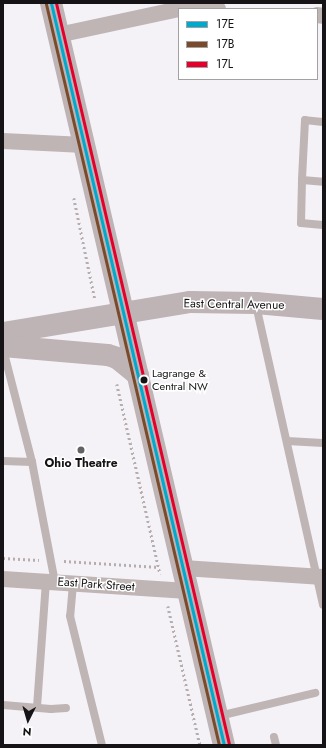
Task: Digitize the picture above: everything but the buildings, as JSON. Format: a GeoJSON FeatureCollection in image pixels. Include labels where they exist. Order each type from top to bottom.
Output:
{"type":"FeatureCollection","features":[{"type":"Feature","properties":{"kind":"main road"},"geometry":{"type":"LineString","coordinates":[[51,3],[224,745]]}},
{"type":"Feature","properties":{"kind":"main road","name":"East Central Avenue"},"geometry":{"type":"LineString","coordinates":[[3,333],[190,302],[256,303],[323,309]]}},
{"type":"Feature","properties":{"kind":"main road"},"geometry":{"type":"LineString","coordinates":[[3,348],[108,354],[117,358],[138,375]]}},
{"type":"Feature","properties":{"kind":"street"},"geometry":{"type":"LineString","coordinates":[[58,35],[182,7],[200,8]]}},
{"type":"Feature","properties":{"kind":"street"},"geometry":{"type":"LineString","coordinates":[[3,141],[84,146]]}},
{"type":"Feature","properties":{"kind":"street"},"geometry":{"type":"LineString","coordinates":[[183,568],[319,577]]}},
{"type":"Feature","properties":{"kind":"street","name":"East Park Street"},"geometry":{"type":"LineString","coordinates":[[3,579],[188,591]]}},
{"type":"Feature","properties":{"kind":"lane"},"geometry":{"type":"LineString","coordinates":[[323,122],[305,120],[301,223],[323,224]]}},
{"type":"Feature","properties":{"kind":"lane"},"geometry":{"type":"LineString","coordinates":[[302,180],[323,182]]}},
{"type":"Feature","properties":{"kind":"lane"},"geometry":{"type":"LineString","coordinates":[[256,303],[319,577],[323,605]]}},
{"type":"Feature","properties":{"kind":"lane"},"geometry":{"type":"LineString","coordinates":[[3,348],[32,462],[51,561],[37,707]]}},
{"type":"Feature","properties":{"kind":"lane"},"geometry":{"type":"LineString","coordinates":[[287,441],[323,443]]}},
{"type":"Feature","properties":{"kind":"lane"},"geometry":{"type":"LineString","coordinates":[[3,461],[32,462]]}},
{"type":"Feature","properties":{"kind":"lane"},"geometry":{"type":"LineString","coordinates":[[73,584],[70,616],[102,745]]}},
{"type":"Feature","properties":{"kind":"lane"},"geometry":{"type":"LineString","coordinates":[[217,717],[315,693]]}},
{"type":"Feature","properties":{"kind":"lane"},"geometry":{"type":"LineString","coordinates":[[3,705],[66,708]]}},
{"type":"Feature","properties":{"kind":"path"},"geometry":{"type":"LineString","coordinates":[[73,192],[94,290],[97,317]]}},
{"type":"Feature","properties":{"kind":"path"},"geometry":{"type":"LineString","coordinates":[[116,381],[200,745]]}},
{"type":"Feature","properties":{"kind":"path"},"geometry":{"type":"LineString","coordinates":[[3,558],[159,567]]}},
{"type":"Feature","properties":{"kind":"transit line","name":"17E"},"geometry":{"type":"LineString","coordinates":[[51,3],[224,745]]}},
{"type":"Feature","properties":{"kind":"transit line","name":"17L"},"geometry":{"type":"LineString","coordinates":[[56,3],[229,744]]}},
{"type":"Feature","properties":{"kind":"transit line","name":"17B"},"geometry":{"type":"LineString","coordinates":[[46,4],[219,745]]}},
{"type":"Feature","properties":{"kind":"place","name":"Lagrange & Central NW"},"geometry":{"type":"Point","coordinates":[144,380]}},
{"type":"Feature","properties":{"kind":"place","name":"Ohio Theatre"},"geometry":{"type":"Point","coordinates":[81,450]}}]}
